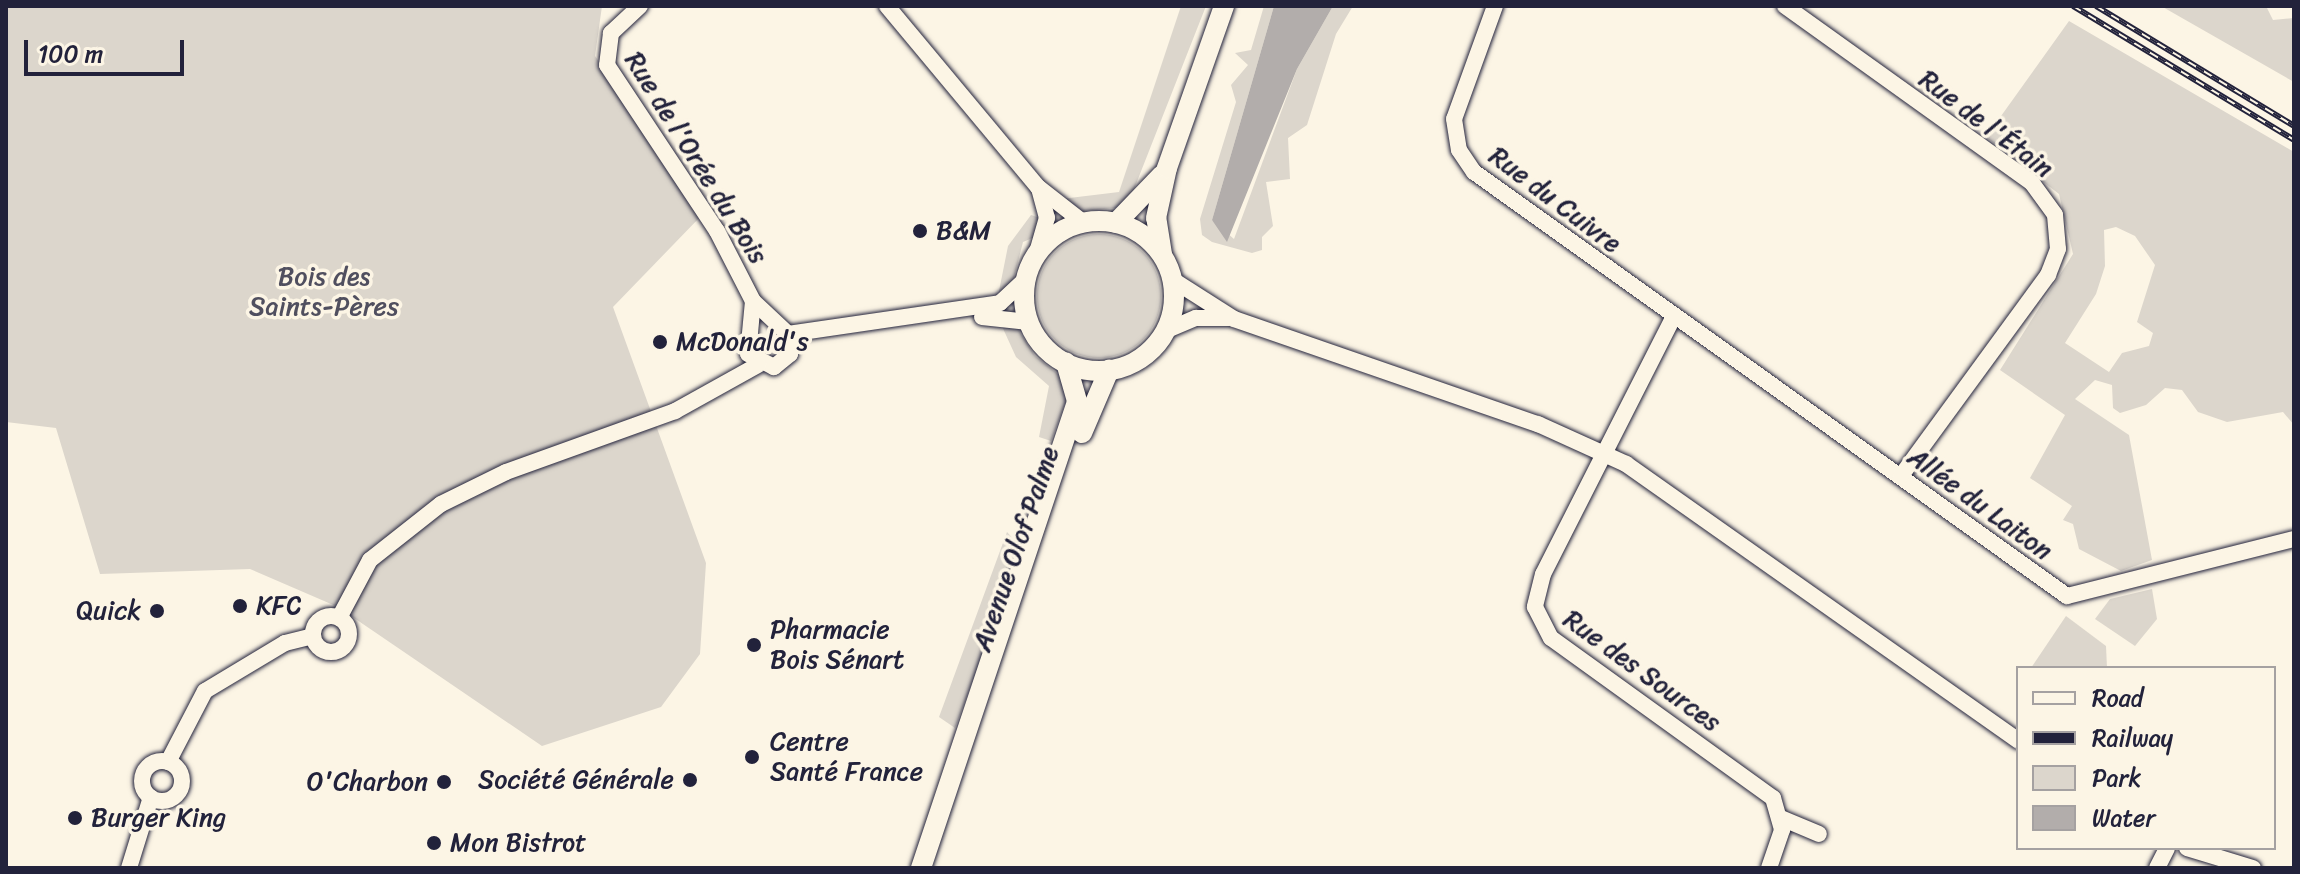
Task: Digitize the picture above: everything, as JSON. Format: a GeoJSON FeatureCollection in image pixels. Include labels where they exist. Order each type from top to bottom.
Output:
{"type":"FeatureCollection","features":[{"type":"Feature","properties":{"kind":"main road"},"geometry":{"type":"LineString","coordinates":[[1162,256],[1142,235],[1116,223],[1084,223],[1056,234],[1036,256],[1026,279],[1029,322],[1066,363],[1109,370],[1142,358],[1165,331],[1173,280],[1162,256],[1156,218],[1167,168],[1224,6]]}},
{"type":"Feature","properties":{"kind":"main road"},"geometry":{"type":"LineString","coordinates":[[1116,223],[1167,168]]}},
{"type":"Feature","properties":{"kind":"main road","name":"Avenue Olof Palme"},"geometry":{"type":"LineString","coordinates":[[970,744],[1077,401],[1066,363]]}},
{"type":"Feature","properties":{"kind":"main road","name":"Avenue Olof Palme"},"geometry":{"type":"LineString","coordinates":[[970,744],[1109,370]]}},
{"type":"Feature","properties":{"kind":"main road"},"geometry":{"type":"LineString","coordinates":[[921,868],[970,744]]}},
{"type":"Feature","properties":{"kind":"main road"},"geometry":{"type":"LineString","coordinates":[[934,868],[970,744]]}},
{"type":"Feature","properties":{"kind":"street","name":"Rue de l'Orée du Bois"},"geometry":{"type":"LineString","coordinates":[[640,6],[611,33],[607,65],[710,220],[753,301],[772,324]]}},
{"type":"Feature","properties":{"kind":"street"},"geometry":{"type":"LineString","coordinates":[[887,6],[1038,187],[1084,223]]}},
{"type":"Feature","properties":{"kind":"street","name":"Rue du Cuivre"},"geometry":{"type":"LineString","coordinates":[[1495,6],[1455,107],[1463,157],[1673,318]]}},
{"type":"Feature","properties":{"kind":"street","name":"Rue de l'Étain"},"geometry":{"type":"LineString","coordinates":[[1785,6],[2032,183],[2055,215],[2058,249],[2048,275],[1901,476]]}},
{"type":"Feature","properties":{"kind":"street"},"geometry":{"type":"LineString","coordinates":[[1036,256],[1047,218],[1038,187]]}},
{"type":"Feature","properties":{"kind":"street"},"geometry":{"type":"LineString","coordinates":[[751,332],[772,324],[788,334],[1000,303],[1026,279]]}},
{"type":"Feature","properties":{"kind":"street"},"geometry":{"type":"LineString","coordinates":[[1173,280],[1234,319],[1605,453],[2016,740]]}},
{"type":"Feature","properties":{"kind":"street"},"geometry":{"type":"LineString","coordinates":[[753,301],[747,347],[758,365]]}},
{"type":"Feature","properties":{"kind":"street"},"geometry":{"type":"LineString","coordinates":[[339,618],[370,560],[441,504],[506,472],[675,411],[758,365],[774,367],[790,354],[814,342],[1001,314],[1029,322]]}},
{"type":"Feature","properties":{"kind":"street"},"geometry":{"type":"LineString","coordinates":[[1165,331],[1196,318],[1234,319]]}},
{"type":"Feature","properties":{"kind":"street","name":"Rue des Sources"},"geometry":{"type":"LineString","coordinates":[[1673,318],[1537,588],[1538,619],[1551,638],[1765,790],[1781,818]]}},
{"type":"Feature","properties":{"kind":"street","name":"Allée du Laiton"},"geometry":{"type":"LineString","coordinates":[[1673,318],[2067,596],[2294,539]]}},
{"type":"Feature","properties":{"kind":"street"},"geometry":{"type":"LineString","coordinates":[[788,334],[790,354]]}},
{"type":"Feature","properties":{"kind":"street"},"geometry":{"type":"LineString","coordinates":[[313,636],[321,619],[339,618]]}},
{"type":"Feature","properties":{"kind":"street"},"geometry":{"type":"LineString","coordinates":[[313,636],[324,651],[339,651],[349,633],[339,618]]}},
{"type":"Feature","properties":{"kind":"street"},"geometry":{"type":"LineString","coordinates":[[168,762],[205,691],[285,643],[313,636]]}},
{"type":"Feature","properties":{"kind":"street"},"geometry":{"type":"LineString","coordinates":[[139,868],[157,799],[143,775],[156,762],[168,762]]}},
{"type":"Feature","properties":{"kind":"street"},"geometry":{"type":"LineString","coordinates":[[129,868],[157,799],[181,786],[168,762]]}},
{"type":"Feature","properties":{"kind":"street"},"geometry":{"type":"LineString","coordinates":[[1769,868],[1781,818],[1819,834]]}},
{"type":"Feature","properties":{"kind":"street"},"geometry":{"type":"LineString","coordinates":[[2157,868],[2166,850]]}},
{"type":"Feature","properties":{"kind":"street"},"geometry":{"type":"LineString","coordinates":[[2194,850],[2253,868]]}},
{"type":"Feature","properties":{"kind":"green space","name":"Bois des Saints-Pères"},"geometry":{"type":"Polygon","coordinates":[[[6,6],[602,6],[595,56],[702,215],[613,307],[706,563],[700,654],[661,707],[542,746],[338,607],[250,569],[100,574],[56,428],[6,422],[6,6]]]}},
{"type":"Feature","properties":{"kind":"green space"},"geometry":{"type":"Polygon","coordinates":[[[1181,6],[1206,6],[1127,207],[1071,212],[1061,199],[1119,192],[1181,6]]]}},
{"type":"Feature","properties":{"kind":"green space"},"geometry":{"type":"Polygon","coordinates":[[[1264,6],[1274,6],[1212,220],[1234,239],[1297,69],[1333,6],[1353,6],[1336,34],[1307,125],[1288,138],[1290,179],[1266,182],[1273,226],[1262,237],[1262,250],[1252,253],[1212,242],[1202,235],[1200,219],[1236,102],[1231,85],[1248,65],[1235,53],[1251,50],[1264,6]]]}},
{"type":"Feature","properties":{"kind":"green space"},"geometry":{"type":"Polygon","coordinates":[[[2161,6],[2266,6],[2273,20],[2294,18],[2294,82],[2161,6]]]}},
{"type":"Feature","properties":{"kind":"green space"},"geometry":{"type":"Polygon","coordinates":[[[2069,21],[2294,152],[2294,425],[2283,412],[2227,422],[2198,412],[2182,390],[2165,388],[2146,405],[2120,413],[2113,408],[2112,385],[2095,380],[2075,399],[2129,435],[2152,560],[2121,571],[2079,549],[2073,524],[2063,520],[2072,506],[2030,478],[2065,415],[2000,370],[2073,254],[2059,194],[1986,137],[2069,21]],[[2116,227],[2104,230],[2105,266],[2096,294],[2065,343],[2109,372],[2122,353],[2149,346],[2153,333],[2137,322],[2155,265],[2135,236],[2116,227]]]}},
{"type":"Feature","properties":{"kind":"green space"},"geometry":{"type":"Polygon","coordinates":[[[1031,215],[1040,218],[1037,236],[1023,242],[1011,289],[997,301],[1008,246],[1031,215]]]}},
{"type":"Feature","properties":{"kind":"green space"},"geometry":{"type":"Polygon","coordinates":[[[1099,234],[1123,238],[1143,252],[1157,272],[1161,296],[1157,320],[1143,340],[1123,354],[1099,358],[1075,354],[1055,340],[1041,320],[1037,296],[1041,272],[1055,252],[1075,238],[1099,234]]]}},
{"type":"Feature","properties":{"kind":"green space"},"geometry":{"type":"Polygon","coordinates":[[[1000,322],[1014,323],[1035,356],[1072,385],[1051,441],[1039,437],[1049,386],[1016,357],[1000,322]]]}},
{"type":"Feature","properties":{"kind":"green space"},"geometry":{"type":"Polygon","coordinates":[[[1007,532],[1016,542],[1004,577],[1007,590],[955,728],[939,717],[1007,532]]]}},
{"type":"Feature","properties":{"kind":"green space"},"geometry":{"type":"Polygon","coordinates":[[[2152,589],[2157,619],[2135,646],[2095,619],[2110,599],[2152,589]]]}},
{"type":"Feature","properties":{"kind":"green space"},"geometry":{"type":"Polygon","coordinates":[[[2066,616],[2106,646],[2107,666],[2032,666],[2066,616]]]}},
{"type":"Feature","properties":{"kind":"water"},"geometry":{"type":"Polygon","coordinates":[[[1274,6],[1333,6],[1297,69],[1227,242],[1212,220],[1274,6]]]}},
{"type":"Feature","properties":{"kind":"railway"},"geometry":{"type":"LineString","coordinates":[[2073,6],[2294,140]]}},
{"type":"Feature","properties":{"kind":"railway"},"geometry":{"type":"LineString","coordinates":[[2096,6],[2294,126]]}},
{"type":"Feature","properties":{"kind":"place","name":"B&M"},"geometry":{"type":"Point","coordinates":[920,231]}},
{"type":"Feature","properties":{"kind":"place","name":"McDonald's"},"geometry":{"type":"Point","coordinates":[660,342]}},
{"type":"Feature","properties":{"kind":"place","name":"KFC"},"geometry":{"type":"Point","coordinates":[240,606]}},
{"type":"Feature","properties":{"kind":"place","name":"Quick"},"geometry":{"type":"Point","coordinates":[157,611]}},
{"type":"Feature","properties":{"kind":"place","name":"Pharmacie Bois Sénart"},"geometry":{"type":"Point","coordinates":[754,645]}},
{"type":"Feature","properties":{"kind":"place","name":"Centre Santé France"},"geometry":{"type":"Point","coordinates":[752,757]}},
{"type":"Feature","properties":{"kind":"place","name":"Société Générale"},"geometry":{"type":"Point","coordinates":[690,780]}},
{"type":"Feature","properties":{"kind":"place","name":"O'Charbon"},"geometry":{"type":"Point","coordinates":[444,782]}},
{"type":"Feature","properties":{"kind":"place","name":"Burger King"},"geometry":{"type":"Point","coordinates":[75,818]}},
{"type":"Feature","properties":{"kind":"place","name":"Mon Bistrot"},"geometry":{"type":"Point","coordinates":[434,843]}}]}
